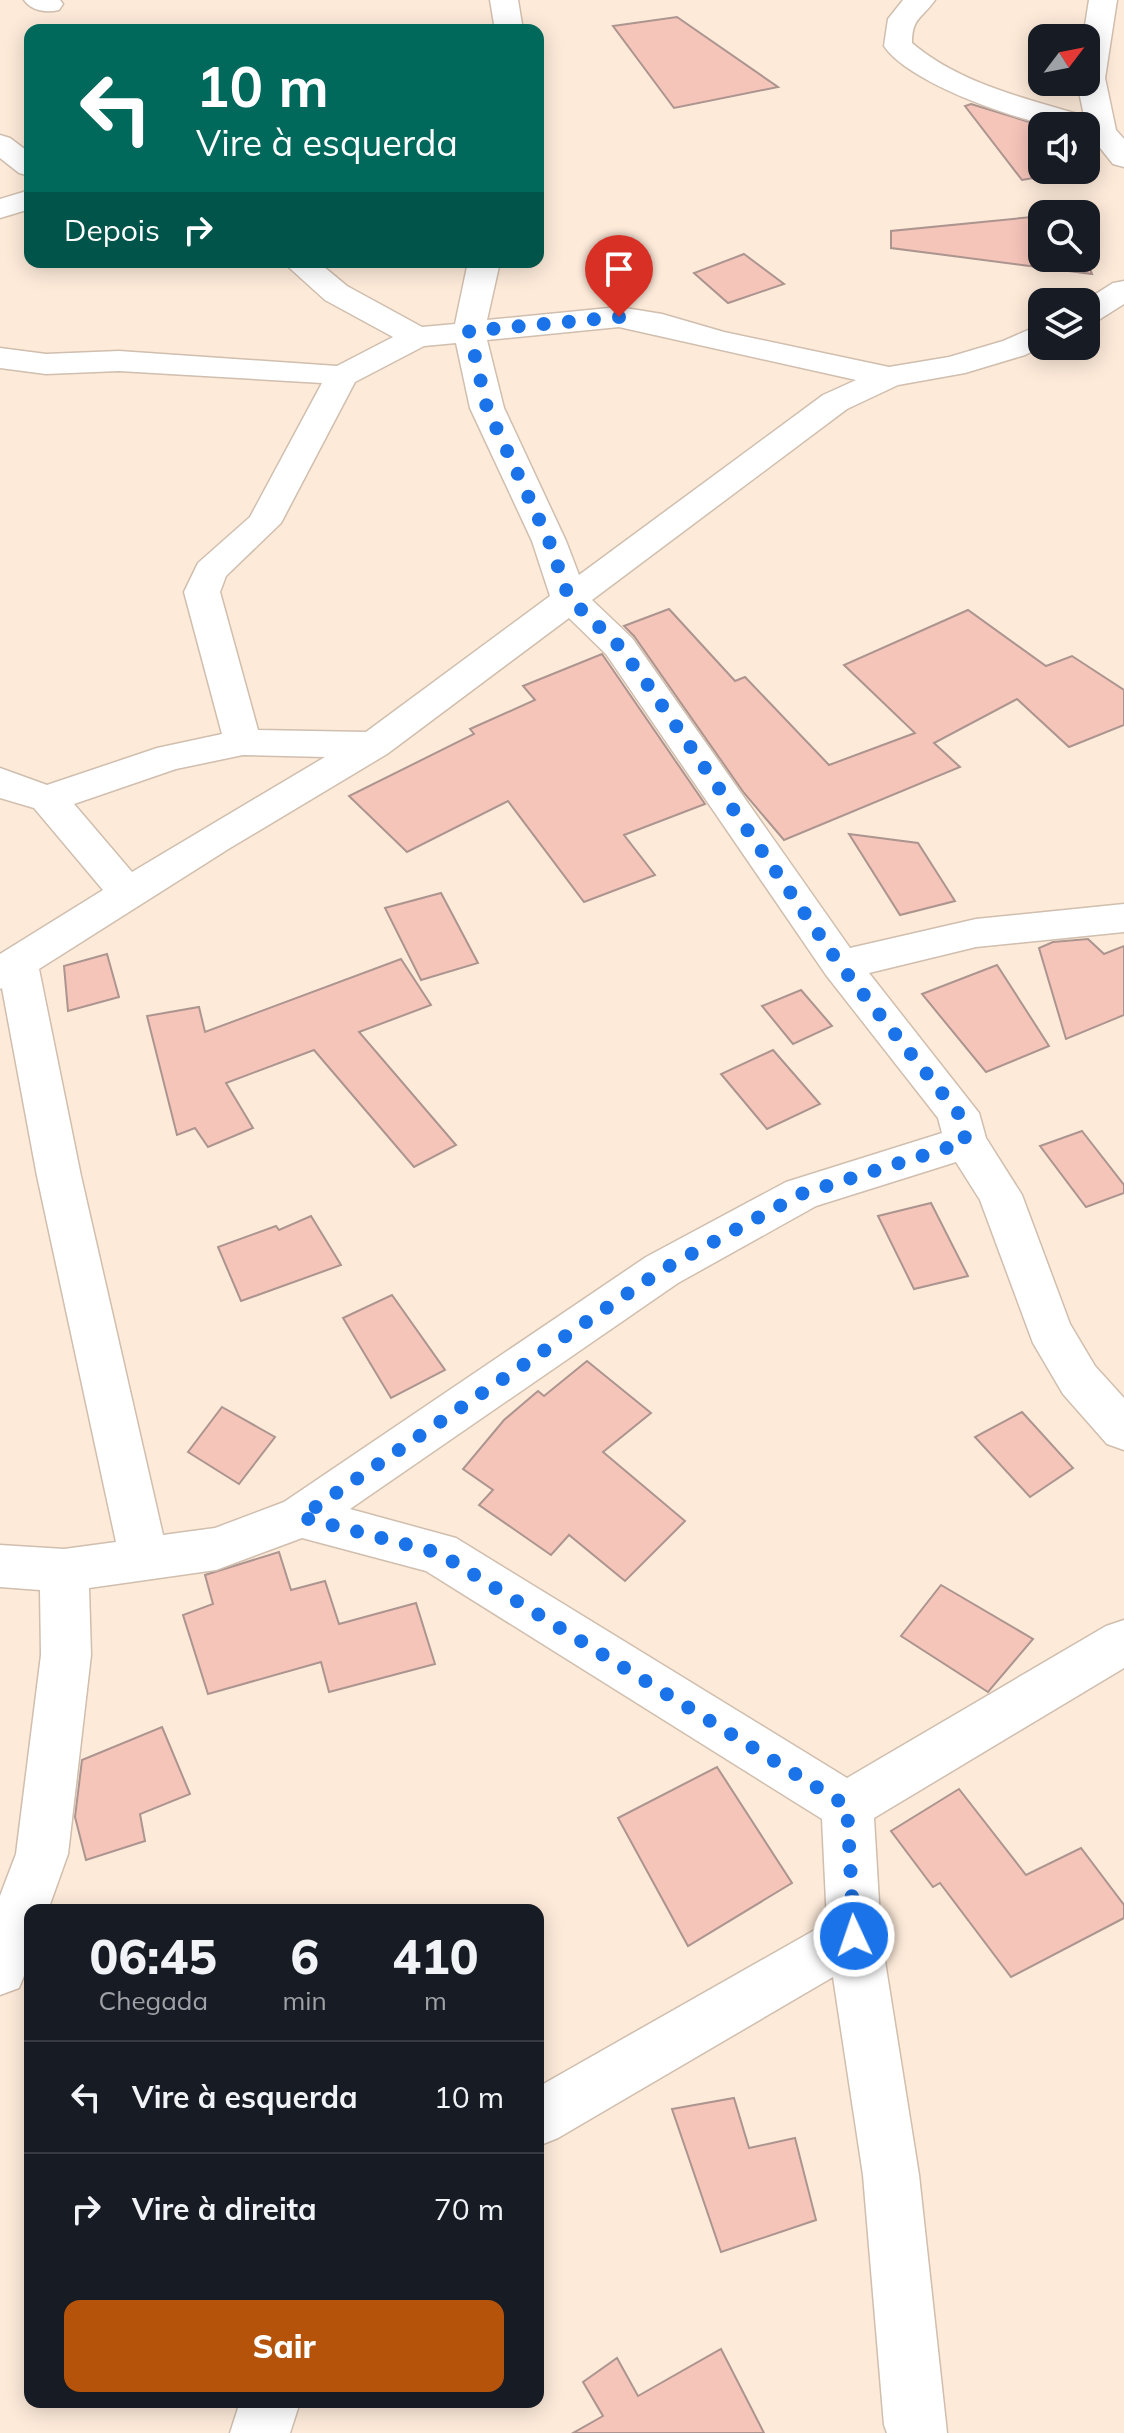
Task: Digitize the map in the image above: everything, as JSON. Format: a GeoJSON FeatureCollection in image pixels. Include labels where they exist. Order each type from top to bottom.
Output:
{"type":"FeatureCollection","features":[{"type":"Feature","properties":{"kind":"street"},"geometry":{"type":"LineString","coordinates":[[504,0],[508,24]]}},
{"type":"Feature","properties":{"kind":"street"},"geometry":{"type":"LineString","coordinates":[[921,0],[900,19],[897,33],[898,46],[910,59],[961,84],[1044,112]]}},
{"type":"Feature","properties":{"kind":"street"},"geometry":{"type":"LineString","coordinates":[[1091,112],[1091,78],[1103,0]]}},
{"type":"Feature","properties":{"kind":"street"},"geometry":{"type":"LineString","coordinates":[[1100,136],[1124,158]]}},
{"type":"Feature","properties":{"kind":"street"},"geometry":{"type":"LineString","coordinates":[[0,144],[24,162]]}},
{"type":"Feature","properties":{"kind":"street"},"geometry":{"type":"LineString","coordinates":[[0,209],[24,201]]}},
{"type":"Feature","properties":{"kind":"street"},"geometry":{"type":"LineString","coordinates":[[306,268],[336,293],[417,337]]}},
{"type":"Feature","properties":{"kind":"street"},"geometry":{"type":"LineString","coordinates":[[483,268],[469,331],[487,408],[549,541],[569,598],[619,646],[840,965],[958,1113],[966,1142],[1000,1195],[1049,1330],[1079,1380],[1124,1430]]}},
{"type":"Feature","properties":{"kind":"street"},"geometry":{"type":"LineString","coordinates":[[1100,305],[1124,290]]}},
{"type":"Feature","properties":{"kind":"street"},"geometry":{"type":"LineString","coordinates":[[243,742],[202,592],[211,571],[264,523],[342,376],[417,337],[619,317],[662,324],[718,340],[889,377]]}},
{"type":"Feature","properties":{"kind":"street"},"geometry":{"type":"LineString","coordinates":[[144,1559],[59,1176],[9,969],[374,745],[835,402],[889,377],[953,366],[1028,341]]}},
{"type":"Feature","properties":{"kind":"street"},"geometry":{"type":"LineString","coordinates":[[0,358],[46,364],[119,361],[248,371],[304,371],[342,376]]}},
{"type":"Feature","properties":{"kind":"street"},"geometry":{"type":"LineString","coordinates":[[48,799],[170,757],[243,742],[374,745]]}},
{"type":"Feature","properties":{"kind":"street"},"geometry":{"type":"LineString","coordinates":[[0,781],[6,787],[48,799],[128,894]]}},
{"type":"Feature","properties":{"kind":"street"},"geometry":{"type":"LineString","coordinates":[[840,965],[976,933],[1124,918]]}},
{"type":"Feature","properties":{"kind":"street"},"geometry":{"type":"LineString","coordinates":[[0,1566],[64,1570],[216,1549],[301,1517],[662,1270],[801,1194],[966,1142]]}},
{"type":"Feature","properties":{"kind":"street"},"geometry":{"type":"LineString","coordinates":[[301,1517],[439,1553],[847,1806]]}},
{"type":"Feature","properties":{"kind":"street"},"geometry":{"type":"LineString","coordinates":[[0,1969],[42,1854],[66,1655],[64,1570]]}},
{"type":"Feature","properties":{"kind":"street"},"geometry":{"type":"LineString","coordinates":[[847,1806],[1124,1642]]}},
{"type":"Feature","properties":{"kind":"street"},"geometry":{"type":"LineString","coordinates":[[847,1806],[854,1936],[891,2175],[911,2430]]}},
{"type":"Feature","properties":{"kind":"street"},"geometry":{"type":"LineString","coordinates":[[544,2115],[854,1936]]}},
{"type":"Feature","properties":{"kind":"street"},"geometry":{"type":"LineString","coordinates":[[260,2433],[268,2408]]}},
{"type":"Feature","properties":{"kind":"building"},"geometry":{"type":"Polygon","coordinates":[[[677,17],[778,87],[674,108],[613,26],[677,17]]]}},
{"type":"Feature","properties":{"kind":"building"},"geometry":{"type":"Polygon","coordinates":[[[971,104],[1028,122],[1028,179],[1022,180],[965,106],[971,104]]]}},
{"type":"Feature","properties":{"kind":"building"},"geometry":{"type":"Polygon","coordinates":[[[1028,217],[1028,266],[891,248],[891,231],[1028,217]]]}},
{"type":"Feature","properties":{"kind":"building"},"geometry":{"type":"Polygon","coordinates":[[[744,254],[784,284],[728,303],[694,273],[744,254]]]}},
{"type":"Feature","properties":{"kind":"building"},"geometry":{"type":"Polygon","coordinates":[[[669,609],[735,681],[745,677],[829,765],[915,733],[844,665],[968,610],[1046,666],[1072,656],[1124,690],[1124,725],[1069,747],[1017,699],[934,743],[960,767],[784,840],[744,793],[624,626],[669,609]]]}},
{"type":"Feature","properties":{"kind":"building"},"geometry":{"type":"Polygon","coordinates":[[[602,654],[705,804],[624,835],[655,875],[584,902],[508,801],[407,852],[349,796],[474,734],[470,729],[535,700],[523,686],[602,654]]]}},
{"type":"Feature","properties":{"kind":"building"},"geometry":{"type":"Polygon","coordinates":[[[849,834],[918,843],[955,901],[900,915],[849,834]]]}},
{"type":"Feature","properties":{"kind":"building"},"geometry":{"type":"Polygon","coordinates":[[[441,893],[478,963],[421,980],[385,908],[441,893]]]}},
{"type":"Feature","properties":{"kind":"building"},"geometry":{"type":"Polygon","coordinates":[[[1088,939],[1104,954],[1124,946],[1124,1015],[1066,1039],[1039,948],[1053,942],[1088,939]]]}},
{"type":"Feature","properties":{"kind":"building"},"geometry":{"type":"Polygon","coordinates":[[[107,954],[119,997],[68,1011],[64,966],[107,954]]]}},
{"type":"Feature","properties":{"kind":"building"},"geometry":{"type":"Polygon","coordinates":[[[401,959],[431,1005],[359,1032],[456,1145],[414,1167],[314,1050],[226,1083],[253,1128],[208,1147],[195,1128],[177,1135],[147,1016],[199,1007],[205,1032],[401,959]]]}},
{"type":"Feature","properties":{"kind":"building"},"geometry":{"type":"Polygon","coordinates":[[[997,965],[1049,1046],[986,1072],[922,994],[997,965]]]}},
{"type":"Feature","properties":{"kind":"building"},"geometry":{"type":"Polygon","coordinates":[[[801,990],[832,1026],[793,1044],[762,1006],[801,990]]]}},
{"type":"Feature","properties":{"kind":"building"},"geometry":{"type":"Polygon","coordinates":[[[773,1050],[820,1104],[767,1129],[721,1074],[773,1050]]]}},
{"type":"Feature","properties":{"kind":"building"},"geometry":{"type":"Polygon","coordinates":[[[1082,1131],[1124,1185],[1124,1193],[1086,1207],[1040,1146],[1082,1131]]]}},
{"type":"Feature","properties":{"kind":"building"},"geometry":{"type":"Polygon","coordinates":[[[931,1203],[968,1276],[914,1289],[878,1216],[931,1203]]]}},
{"type":"Feature","properties":{"kind":"building"},"geometry":{"type":"Polygon","coordinates":[[[311,1216],[341,1265],[241,1301],[218,1247],[276,1226],[279,1230],[311,1216]]]}},
{"type":"Feature","properties":{"kind":"building"},"geometry":{"type":"Polygon","coordinates":[[[392,1295],[445,1370],[391,1398],[343,1318],[392,1295]]]}},
{"type":"Feature","properties":{"kind":"building"},"geometry":{"type":"Polygon","coordinates":[[[587,1361],[651,1413],[603,1452],[685,1521],[625,1581],[569,1535],[551,1555],[479,1505],[493,1490],[463,1469],[504,1420],[538,1391],[544,1396],[587,1361]]]}},
{"type":"Feature","properties":{"kind":"building"},"geometry":{"type":"Polygon","coordinates":[[[222,1407],[275,1437],[239,1484],[188,1452],[222,1407]]]}},
{"type":"Feature","properties":{"kind":"building"},"geometry":{"type":"Polygon","coordinates":[[[1022,1412],[1073,1468],[1030,1497],[975,1437],[1022,1412]]]}},
{"type":"Feature","properties":{"kind":"building"},"geometry":{"type":"Polygon","coordinates":[[[279,1552],[291,1590],[325,1581],[339,1624],[416,1603],[435,1664],[329,1692],[321,1662],[208,1694],[183,1615],[213,1604],[205,1575],[279,1552]]]}},
{"type":"Feature","properties":{"kind":"building"},"geometry":{"type":"Polygon","coordinates":[[[941,1585],[1033,1639],[988,1692],[901,1636],[941,1585]]]}},
{"type":"Feature","properties":{"kind":"building"},"geometry":{"type":"Polygon","coordinates":[[[162,1727],[190,1794],[140,1814],[145,1841],[86,1860],[75,1817],[82,1760],[162,1727]]]}},
{"type":"Feature","properties":{"kind":"building"},"geometry":{"type":"Polygon","coordinates":[[[717,1767],[792,1883],[688,1946],[618,1818],[717,1767]]]}},
{"type":"Feature","properties":{"kind":"building"},"geometry":{"type":"Polygon","coordinates":[[[959,1789],[1026,1875],[1081,1848],[1124,1905],[1124,1918],[1011,1977],[940,1883],[933,1887],[891,1831],[959,1789]]]}},
{"type":"Feature","properties":{"kind":"building"},"geometry":{"type":"Polygon","coordinates":[[[734,2098],[749,2148],[795,2138],[816,2220],[721,2252],[672,2109],[734,2098]]]}},
{"type":"Feature","properties":{"kind":"building"},"geometry":{"type":"Polygon","coordinates":[[[721,2349],[764,2433],[573,2433],[603,2416],[583,2382],[617,2358],[638,2396],[721,2349]]]}},
{"type":"Feature","properties":{"kind":"route"},"geometry":{"type":"LineString","coordinates":[[619,317],[469,331],[487,408],[549,541],[569,598],[619,646],[650,688],[760,853],[840,965],[958,1113],[966,1142],[801,1194],[662,1270],[301,1517],[439,1553],[847,1806],[854,1936]]}}]}
